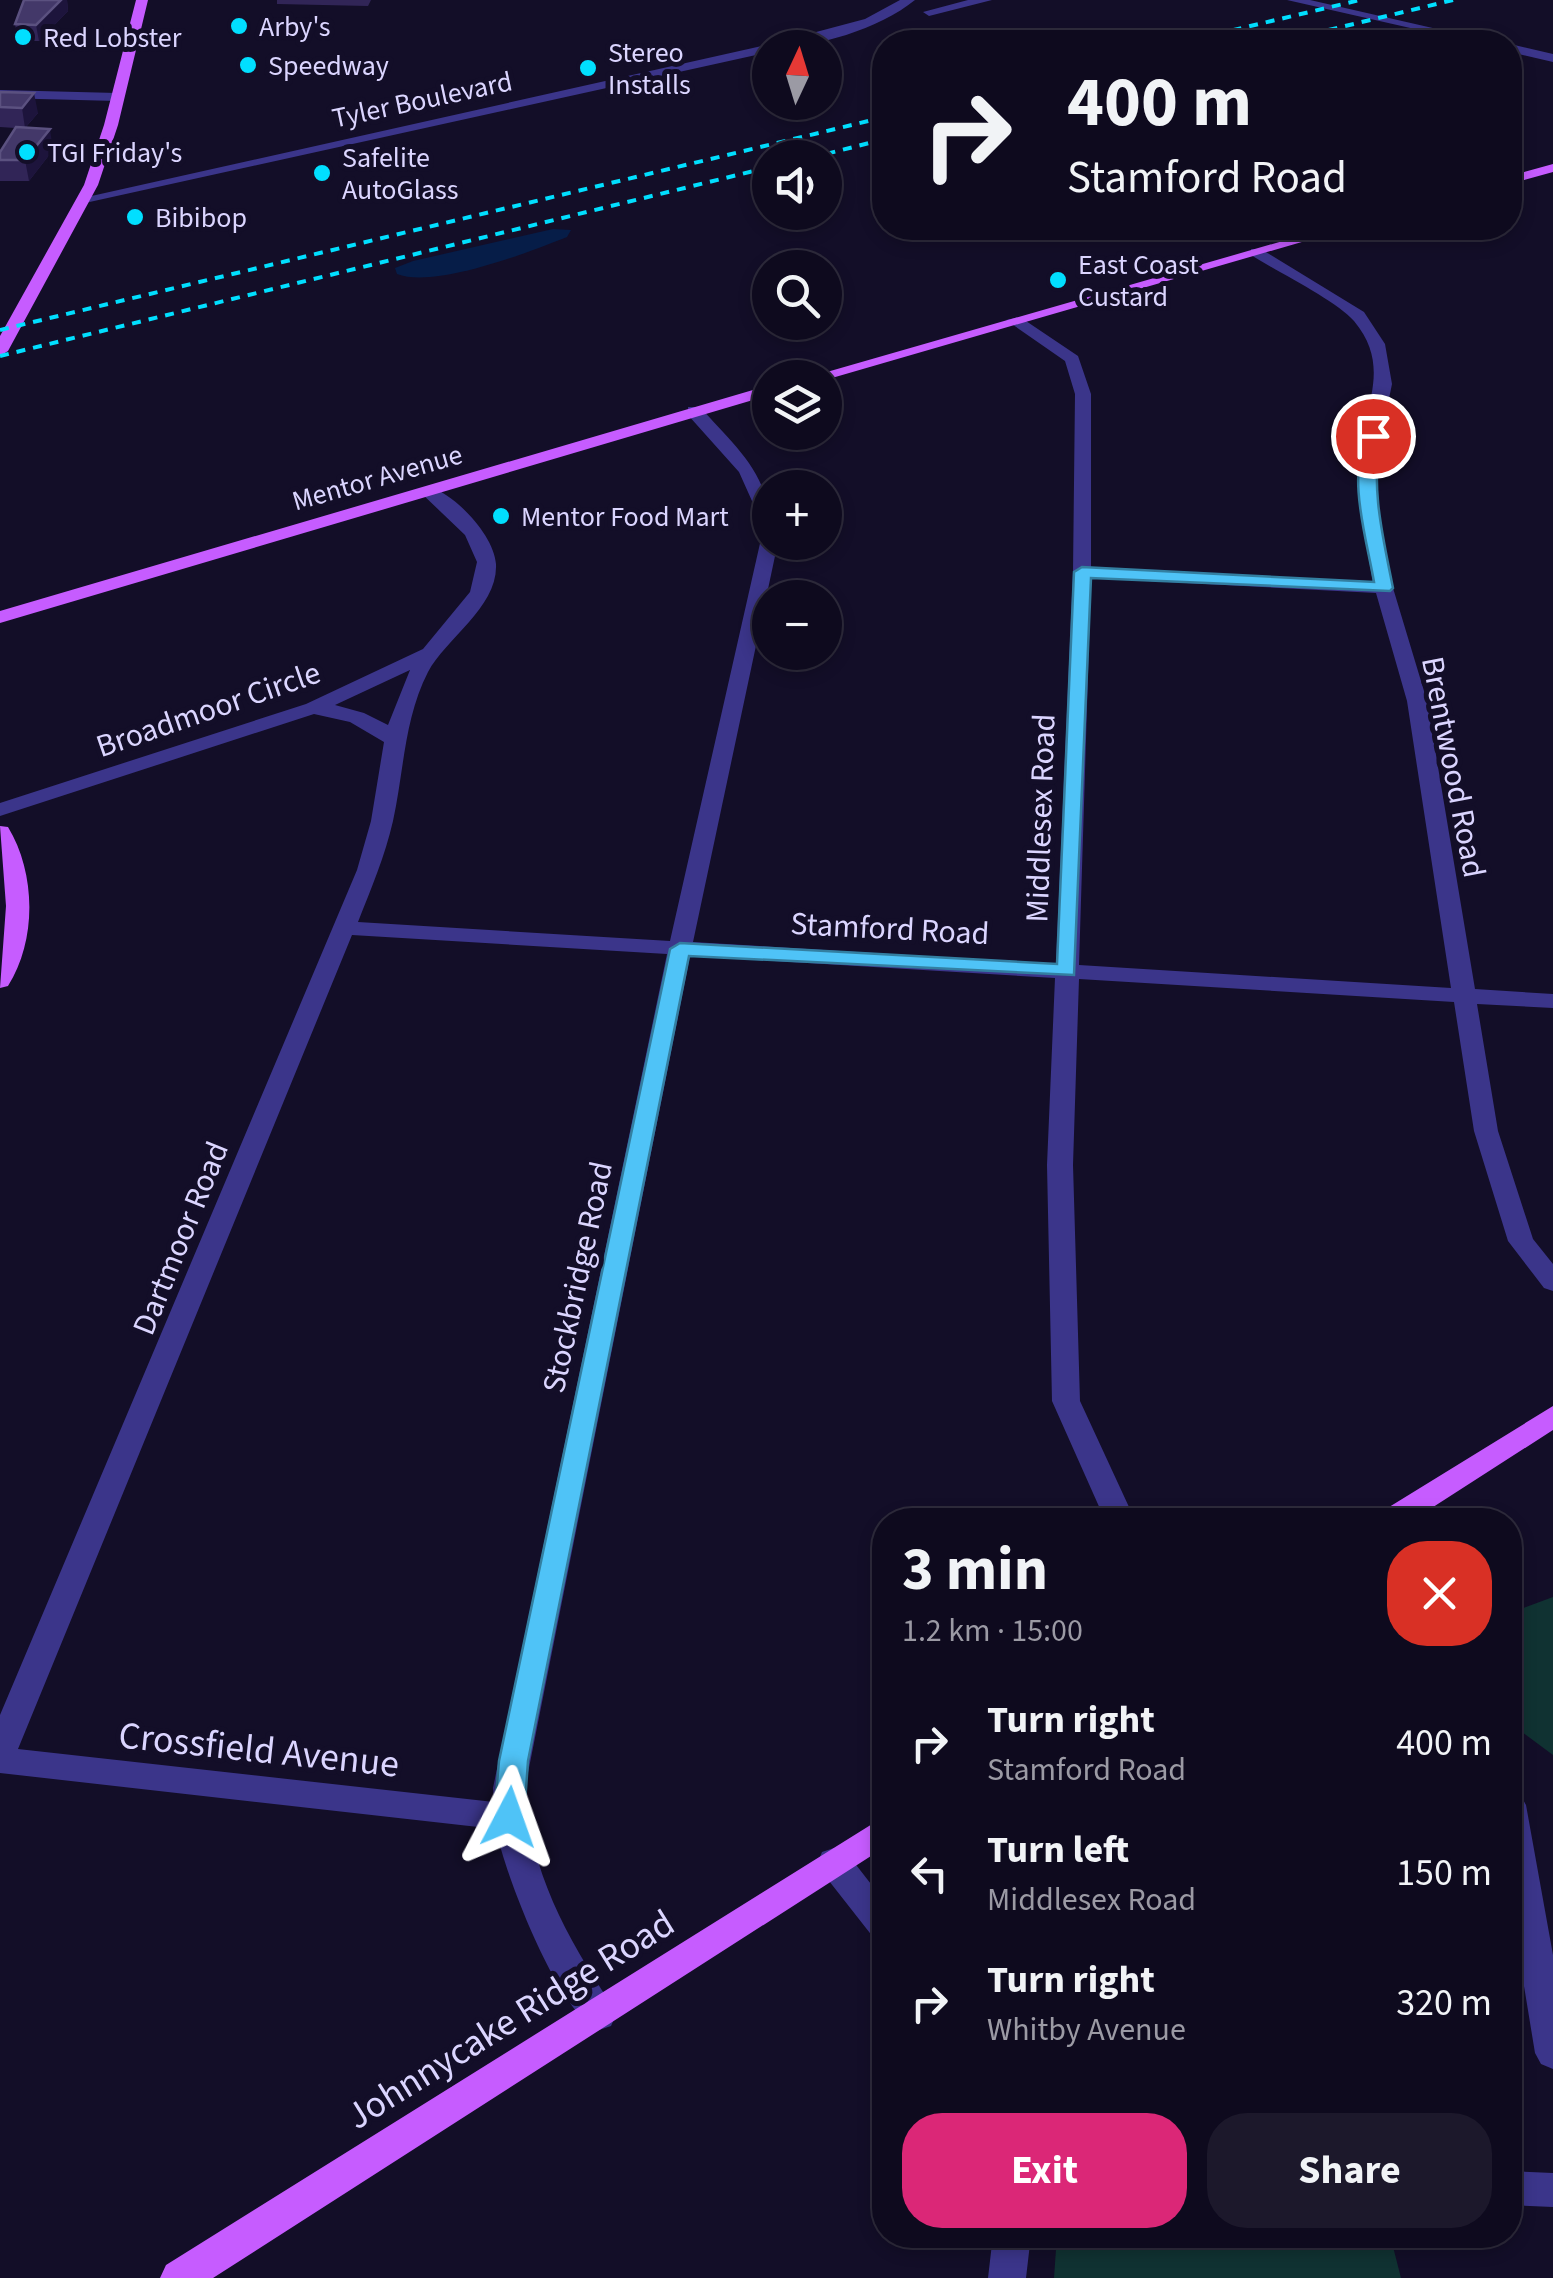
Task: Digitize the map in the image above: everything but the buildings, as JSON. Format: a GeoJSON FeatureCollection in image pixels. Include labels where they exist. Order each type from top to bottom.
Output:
{"type":"FeatureCollection","features":[{"type":"Feature","properties":{"kind":"main road"},"geometry":{"type":"LineString","coordinates":[[0,352],[85,199],[142,0]]}},
{"type":"Feature","properties":{"kind":"main road"},"geometry":{"type":"LineString","coordinates":[[1522,177],[1553,168]]}},
{"type":"Feature","properties":{"kind":"main road"},"geometry":{"type":"LineString","coordinates":[[842,370],[1300,240]]}},
{"type":"Feature","properties":{"kind":"main road","name":"Mentor Avenue"},"geometry":{"type":"LineString","coordinates":[[0,617],[752,395]]}},
{"type":"Feature","properties":{"kind":"main road"},"geometry":{"type":"LineString","coordinates":[[0,832],[9,849],[19,896],[15,932],[0,981]]}},
{"type":"Feature","properties":{"kind":"main road"},"geometry":{"type":"LineString","coordinates":[[1410,1508],[1553,1416]]}},
{"type":"Feature","properties":{"kind":"main road","name":"Johnnycake Ridge Road"},"geometry":{"type":"LineString","coordinates":[[178,2278],[599,2015],[872,1838]]}},
{"type":"Feature","properties":{"kind":"street","name":"Tyler Boulevard"},"geometry":{"type":"LineString","coordinates":[[839,30],[869,22],[909,0]]}},
{"type":"Feature","properties":{"kind":"street"},"geometry":{"type":"LineString","coordinates":[[929,12],[986,0]]}},
{"type":"Feature","properties":{"kind":"street"},"geometry":{"type":"LineString","coordinates":[[1292,0],[1432,30]]}},
{"type":"Feature","properties":{"kind":"street"},"geometry":{"type":"LineString","coordinates":[[1522,51],[1553,58]]}},
{"type":"Feature","properties":{"kind":"street","name":"Tyler Boulevard"},"geometry":{"type":"LineString","coordinates":[[85,199],[752,52]]}},
{"type":"Feature","properties":{"kind":"street"},"geometry":{"type":"LineString","coordinates":[[0,94],[117,97]]}},
{"type":"Feature","properties":{"kind":"street","name":"Brentwood Road"},"geometry":{"type":"LineString","coordinates":[[1256,252],[1358,315],[1378,344],[1384,384],[1367,462],[1369,509],[1384,588],[1417,701],[1486,1131],[1521,1241],[1553,1282]]}},
{"type":"Feature","properties":{"kind":"street","name":"Middlesex Road"},"geometry":{"type":"LineString","coordinates":[[1014,320],[1072,359],[1083,394],[1082,572],[1060,1165],[1066,1401],[1115,1508]]}},
{"type":"Feature","properties":{"kind":"street"},"geometry":{"type":"LineString","coordinates":[[694,412],[747,470],[752,481]]}},
{"type":"Feature","properties":{"kind":"street","name":"Dartmoor Road"},"geometry":{"type":"LineString","coordinates":[[0,1756],[368,870],[382,821],[401,712],[430,653],[476,600],[486,561],[483,548],[471,531],[428,491]]}},
{"type":"Feature","properties":{"kind":"street","name":"Stockbridge Road"},"geometry":{"type":"LineString","coordinates":[[599,2015],[545,1924],[520,1862],[509,1817],[517,1742],[680,949],[765,560]]}},
{"type":"Feature","properties":{"kind":"street"},"geometry":{"type":"LineString","coordinates":[[1082,572],[1384,588]]}},
{"type":"Feature","properties":{"kind":"street","name":"Broadmoor Circle"},"geometry":{"type":"LineString","coordinates":[[0,810],[314,708],[430,653]]}},
{"type":"Feature","properties":{"kind":"street"},"geometry":{"type":"LineString","coordinates":[[314,708],[358,715],[380,726],[395,740]]}},
{"type":"Feature","properties":{"kind":"street","name":"Stamford Road"},"geometry":{"type":"LineString","coordinates":[[342,928],[1553,1001]]}},
{"type":"Feature","properties":{"kind":"street","name":"Crossfield Avenue"},"geometry":{"type":"LineString","coordinates":[[0,1756],[509,1817]]}},
{"type":"Feature","properties":{"kind":"street"},"geometry":{"type":"LineString","coordinates":[[834,1862],[872,1910]]}},
{"type":"Feature","properties":{"kind":"street"},"geometry":{"type":"LineString","coordinates":[[1522,1872],[1551,2031]]}},
{"type":"Feature","properties":{"kind":"street"},"geometry":{"type":"LineString","coordinates":[[1522,2189],[1553,2190]]}},
{"type":"Feature","properties":{"kind":"street"},"geometry":{"type":"LineString","coordinates":[[1007,2278],[1010,2248]]}},
{"type":"Feature","properties":{"kind":"green space"},"geometry":{"type":"Polygon","coordinates":[[[1553,1597],[1553,1755],[1522,1732],[1522,1609],[1553,1597]]]}},
{"type":"Feature","properties":{"kind":"green space"},"geometry":{"type":"Polygon","coordinates":[[[1056,2248],[1393,2248],[1401,2278],[1054,2278],[1056,2248]]]}},
{"type":"Feature","properties":{"kind":"water"},"geometry":{"type":"Polygon","coordinates":[[[553,229],[571,230],[567,237],[550,244],[457,273],[414,277],[397,274],[395,268],[413,261],[553,229]]]}},
{"type":"Feature","properties":{"kind":"railway"},"geometry":{"type":"LineString","coordinates":[[1234,30],[1360,0]]}},
{"type":"Feature","properties":{"kind":"railway"},"geometry":{"type":"LineString","coordinates":[[1329,30],[1453,0]]}},
{"type":"Feature","properties":{"kind":"railway"},"geometry":{"type":"LineString","coordinates":[[0,330],[872,120]]}},
{"type":"Feature","properties":{"kind":"railway"},"geometry":{"type":"LineString","coordinates":[[842,150],[872,142]]}},
{"type":"Feature","properties":{"kind":"railway"},"geometry":{"type":"LineString","coordinates":[[0,356],[752,171]]}},
{"type":"Feature","properties":{"kind":"place","name":"Arby's"},"geometry":{"type":"Point","coordinates":[239,26]}},
{"type":"Feature","properties":{"kind":"place","name":"Red Lobster"},"geometry":{"type":"Point","coordinates":[23,37]}},
{"type":"Feature","properties":{"kind":"place","name":"Speedway"},"geometry":{"type":"Point","coordinates":[248,65]}},
{"type":"Feature","properties":{"kind":"place","name":"Stereo Installs"},"geometry":{"type":"Point","coordinates":[588,68]}},
{"type":"Feature","properties":{"kind":"place","name":"TGI Friday's"},"geometry":{"type":"Point","coordinates":[27,152]}},
{"type":"Feature","properties":{"kind":"place","name":"Safelite AutoGlass"},"geometry":{"type":"Point","coordinates":[322,173]}},
{"type":"Feature","properties":{"kind":"place","name":"Bibibop"},"geometry":{"type":"Point","coordinates":[135,217]}},
{"type":"Feature","properties":{"kind":"place","name":"East Coast Custard"},"geometry":{"type":"Point","coordinates":[1058,280]}},
{"type":"Feature","properties":{"kind":"place","name":"Mentor Food Mart"},"geometry":{"type":"Point","coordinates":[501,516]}},
{"type":"Feature","properties":{"kind":"route"},"geometry":{"type":"LineString","coordinates":[[509,1817],[513,1761],[680,949],[1067,970],[1082,572],[1384,588],[1369,509],[1367,462],[1373,436]]}}]}
